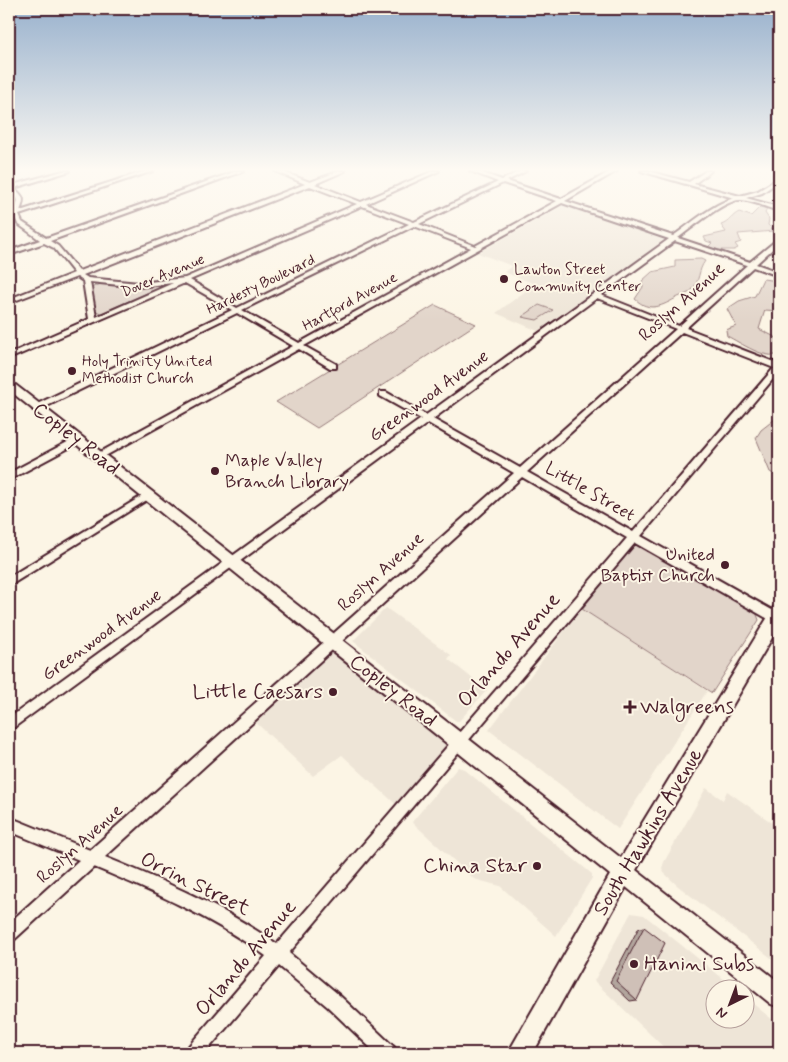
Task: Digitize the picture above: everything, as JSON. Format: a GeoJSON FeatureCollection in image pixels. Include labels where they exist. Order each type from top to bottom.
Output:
{"type":"FeatureCollection","features":[{"type":"Feature","properties":{"kind":"main road","name":"Copley Road"},"geometry":{"type":"LineString","coordinates":[[11,390],[77,440],[779,996]]}},
{"type":"Feature","properties":{"kind":"main road","name":"South Hawkins Avenue"},"geometry":{"type":"LineString","coordinates":[[520,1053],[598,914],[778,617]]}},
{"type":"Feature","properties":{"kind":"street"},"geometry":{"type":"LineString","coordinates":[[19,221],[24,228],[56,247],[78,274],[86,280],[139,285],[185,280],[334,366]]}},
{"type":"Feature","properties":{"kind":"street"},"geometry":{"type":"LineString","coordinates":[[9,253],[101,221]]}},
{"type":"Feature","properties":{"kind":"street"},"geometry":{"type":"LineString","coordinates":[[9,301],[216,221]]}},
{"type":"Feature","properties":{"kind":"street","name":"Dover Avenue"},"geometry":{"type":"LineString","coordinates":[[9,357],[323,221]]}},
{"type":"Feature","properties":{"kind":"street"},"geometry":{"type":"LineString","coordinates":[[405,221],[475,248]]}},
{"type":"Feature","properties":{"kind":"street","name":"Hardesty Boulevard"},"geometry":{"type":"LineString","coordinates":[[36,408],[421,221]]}},
{"type":"Feature","properties":{"kind":"street","name":"Hartford Avenue"},"geometry":{"type":"LineString","coordinates":[[98,457],[525,221]]}},
{"type":"Feature","properties":{"kind":"street"},"geometry":{"type":"LineString","coordinates":[[621,221],[779,274]]}},
{"type":"Feature","properties":{"kind":"street","name":"Greenwood Avenue"},"geometry":{"type":"LineString","coordinates":[[9,725],[426,418],[699,221]]}},
{"type":"Feature","properties":{"kind":"street","name":"Roslyn Avenue"},"geometry":{"type":"LineString","coordinates":[[9,933],[779,240]]}},
{"type":"Feature","properties":{"kind":"street"},"geometry":{"type":"LineString","coordinates":[[86,280],[93,320]]}},
{"type":"Feature","properties":{"kind":"street"},"geometry":{"type":"LineString","coordinates":[[595,295],[779,367]]}},
{"type":"Feature","properties":{"kind":"street","name":"Orlando Avenue"},"geometry":{"type":"LineString","coordinates":[[194,1053],[779,367]]}},
{"type":"Feature","properties":{"kind":"street","name":"Little Street"},"geometry":{"type":"LineString","coordinates":[[383,394],[778,617]]}},
{"type":"Feature","properties":{"kind":"street"},"geometry":{"type":"LineString","coordinates":[[9,477],[77,440]]}},
{"type":"Feature","properties":{"kind":"street"},"geometry":{"type":"LineString","coordinates":[[9,582],[147,496]]}},
{"type":"Feature","properties":{"kind":"street","name":"Orrin Street"},"geometry":{"type":"LineString","coordinates":[[9,824],[173,894],[234,925],[277,954],[321,990],[388,1053]]}},
{"type":"Feature","properties":{"kind":"shaded area"},"geometry":{"type":"Polygon","coordinates":[[[536,221],[611,221],[664,240],[538,331],[496,313],[535,284],[504,272],[512,266],[478,253],[536,221]]]}},
{"type":"Feature","properties":{"kind":"shaded area"},"geometry":{"type":"Polygon","coordinates":[[[769,221],[768,225],[774,231],[738,234],[741,242],[735,244],[738,248],[734,250],[711,250],[708,247],[712,243],[706,241],[704,237],[726,232],[721,225],[726,222],[769,221]]]}},
{"type":"Feature","properties":{"kind":"shaded area"},"geometry":{"type":"Polygon","coordinates":[[[701,259],[705,261],[696,283],[689,292],[656,307],[646,306],[635,299],[643,287],[642,281],[652,272],[675,267],[675,260],[701,259]]]}},
{"type":"Feature","properties":{"kind":"shaded area"},"geometry":{"type":"Polygon","coordinates":[[[763,279],[779,281],[779,311],[765,310],[759,329],[779,339],[779,354],[767,355],[760,353],[727,336],[726,330],[736,326],[727,309],[739,301],[755,296],[763,279]]]}},
{"type":"Feature","properties":{"kind":"shaded area"},"geometry":{"type":"Polygon","coordinates":[[[101,284],[128,287],[163,286],[101,313],[96,311],[91,290],[93,287],[101,284]]]}},
{"type":"Feature","properties":{"kind":"shaded area"},"geometry":{"type":"Polygon","coordinates":[[[435,305],[476,324],[317,428],[276,402],[435,305]]]}},
{"type":"Feature","properties":{"kind":"shaded area"},"geometry":{"type":"Polygon","coordinates":[[[539,305],[553,310],[537,320],[522,317],[539,305]]]}},
{"type":"Feature","properties":{"kind":"shaded area"},"geometry":{"type":"Polygon","coordinates":[[[779,416],[779,477],[770,472],[756,438],[761,430],[779,416]]]}},
{"type":"Feature","properties":{"kind":"shaded area"},"geometry":{"type":"Polygon","coordinates":[[[633,545],[642,546],[756,612],[759,620],[712,693],[582,609],[633,545]]]}},
{"type":"Feature","properties":{"kind":"shaded area"},"geometry":{"type":"Polygon","coordinates":[[[386,608],[451,655],[448,659],[487,690],[459,721],[456,721],[353,641],[386,608]]]}},
{"type":"Feature","properties":{"kind":"shaded area"},"geometry":{"type":"Polygon","coordinates":[[[582,608],[707,691],[618,829],[489,730],[582,608]]]}},
{"type":"Feature","properties":{"kind":"shaded area"},"geometry":{"type":"Polygon","coordinates":[[[332,643],[458,742],[401,809],[342,755],[313,776],[249,716],[332,643]]]}},
{"type":"Feature","properties":{"kind":"shaded area"},"geometry":{"type":"Polygon","coordinates":[[[458,767],[464,769],[592,874],[592,878],[556,936],[500,886],[474,879],[412,822],[458,767]]]}},
{"type":"Feature","properties":{"kind":"shaded area"},"geometry":{"type":"Polygon","coordinates":[[[706,788],[723,800],[727,791],[778,827],[779,964],[678,886],[664,873],[662,868],[664,862],[706,788]]]}},
{"type":"Feature","properties":{"kind":"shaded area"},"geometry":{"type":"Polygon","coordinates":[[[631,913],[644,915],[725,980],[706,980],[706,1030],[756,1030],[756,1006],[779,1025],[779,1053],[670,1053],[594,981],[631,913]]]}},
{"type":"Feature","properties":{"kind":"building","name":"Hanini Subs"},"geometry":{"type":"Polygon","coordinates":[[[644,927],[665,943],[637,1000],[616,981],[644,927]]]}},
{"type":"Feature","properties":{"kind":"place","name":"Lawton Street Community Center"},"geometry":{"type":"Point","coordinates":[504,279]}},
{"type":"Feature","properties":{"kind":"place","name":"Holy Trinity United Methodist Church"},"geometry":{"type":"Point","coordinates":[72,371]}},
{"type":"Feature","properties":{"kind":"place","name":"Maple Valley Branch Library"},"geometry":{"type":"Point","coordinates":[215,471]}},
{"type":"Feature","properties":{"kind":"place","name":"United Baptist Church"},"geometry":{"type":"Point","coordinates":[725,565]}},
{"type":"Feature","properties":{"kind":"place","name":"Little Caesars"},"geometry":{"type":"Point","coordinates":[333,692]}},
{"type":"Feature","properties":{"kind":"place","name":"Walgreens"},"geometry":{"type":"Point","coordinates":[630,707]}},
{"type":"Feature","properties":{"kind":"place","name":"China Star"},"geometry":{"type":"Point","coordinates":[537,866]}},
{"type":"Feature","properties":{"kind":"place","name":"Hanini Subs"},"geometry":{"type":"Point","coordinates":[634,964]}}]}
